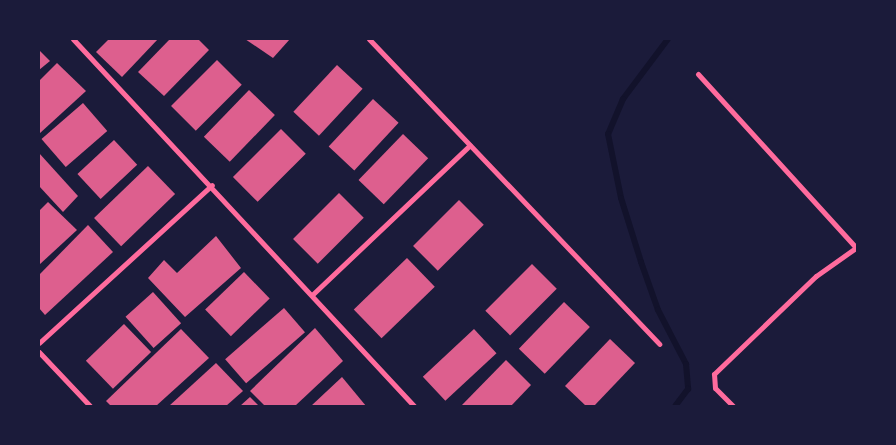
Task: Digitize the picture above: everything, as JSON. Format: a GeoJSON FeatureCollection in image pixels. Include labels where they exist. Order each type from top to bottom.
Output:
{"type":"FeatureCollection","features":[{"type":"Feature","properties":{"kind":"street"},"geometry":{"type":"LineString","coordinates":[[73,39],[212,185],[414,406]]}},
{"type":"Feature","properties":{"kind":"street"},"geometry":{"type":"LineString","coordinates":[[369,39],[659,344]]}},
{"type":"Feature","properties":{"kind":"street"},"geometry":{"type":"LineString","coordinates":[[698,74],[857,248],[816,276],[714,374],[715,388],[733,406]]}},
{"type":"Feature","properties":{"kind":"street"},"geometry":{"type":"LineString","coordinates":[[313,294],[470,145]]}},
{"type":"Feature","properties":{"kind":"street"},"geometry":{"type":"LineString","coordinates":[[39,344],[212,185]]}},
{"type":"Feature","properties":{"kind":"street"},"geometry":{"type":"LineString","coordinates":[[39,352],[90,406]]}},
{"type":"Feature","properties":{"kind":"building"},"geometry":{"type":"Polygon","coordinates":[[[109,39],[158,39],[122,77],[96,52],[109,39]]]}},
{"type":"Feature","properties":{"kind":"building"},"geometry":{"type":"Polygon","coordinates":[[[170,39],[198,39],[209,50],[164,96],[138,72],[170,39]]]}},
{"type":"Feature","properties":{"kind":"building"},"geometry":{"type":"Polygon","coordinates":[[[245,39],[290,39],[273,58],[245,39]]]}},
{"type":"Feature","properties":{"kind":"building"},"geometry":{"type":"Polygon","coordinates":[[[39,50],[50,61],[39,70],[39,50]]]}},
{"type":"Feature","properties":{"kind":"building"},"geometry":{"type":"Polygon","coordinates":[[[217,60],[242,85],[196,131],[171,106],[217,60]]]}},
{"type":"Feature","properties":{"kind":"building"},"geometry":{"type":"Polygon","coordinates":[[[57,63],[86,91],[39,134],[39,81],[57,63]]]}},
{"type":"Feature","properties":{"kind":"building"},"geometry":{"type":"Polygon","coordinates":[[[337,65],[363,89],[319,136],[293,112],[337,65]]]}},
{"type":"Feature","properties":{"kind":"building"},"geometry":{"type":"Polygon","coordinates":[[[249,90],[275,115],[230,162],[204,137],[249,90]]]}},
{"type":"Feature","properties":{"kind":"building"},"geometry":{"type":"Polygon","coordinates":[[[373,99],[399,123],[354,170],[329,147],[373,99]]]}},
{"type":"Feature","properties":{"kind":"building"},"geometry":{"type":"Polygon","coordinates":[[[83,103],[107,131],[66,167],[41,139],[83,103]]]}},
{"type":"Feature","properties":{"kind":"building"},"geometry":{"type":"Polygon","coordinates":[[[281,129],[306,154],[258,202],[233,177],[281,129]]]}},
{"type":"Feature","properties":{"kind":"building"},"geometry":{"type":"Polygon","coordinates":[[[403,134],[428,158],[384,204],[359,180],[403,134]]]}},
{"type":"Feature","properties":{"kind":"building"},"geometry":{"type":"Polygon","coordinates":[[[114,140],[137,165],[101,199],[77,174],[114,140]]]}},
{"type":"Feature","properties":{"kind":"building"},"geometry":{"type":"Polygon","coordinates":[[[39,153],[78,196],[63,212],[39,186],[39,153]]]}},
{"type":"Feature","properties":{"kind":"building"},"geometry":{"type":"Polygon","coordinates":[[[148,166],[175,194],[121,246],[94,218],[148,166]]]}},
{"type":"Feature","properties":{"kind":"building"},"geometry":{"type":"Polygon","coordinates":[[[339,193],[364,218],[318,264],[293,239],[339,193]]]}},
{"type":"Feature","properties":{"kind":"building"},"geometry":{"type":"Polygon","coordinates":[[[459,200],[484,225],[438,271],[413,246],[459,200]]]}},
{"type":"Feature","properties":{"kind":"building"},"geometry":{"type":"Polygon","coordinates":[[[48,202],[77,230],[39,265],[39,211],[48,202]]]}},
{"type":"Feature","properties":{"kind":"building"},"geometry":{"type":"Polygon","coordinates":[[[88,225],[113,252],[45,315],[39,308],[39,275],[88,225]]]}},
{"type":"Feature","properties":{"kind":"building"},"geometry":{"type":"Polygon","coordinates":[[[216,236],[241,268],[185,317],[148,278],[164,260],[177,273],[216,236]]]}},
{"type":"Feature","properties":{"kind":"building"},"geometry":{"type":"Polygon","coordinates":[[[407,258],[435,287],[382,338],[354,309],[407,258]]]}},
{"type":"Feature","properties":{"kind":"building"},"geometry":{"type":"Polygon","coordinates":[[[532,264],[557,289],[510,335],[485,311],[532,264]]]}},
{"type":"Feature","properties":{"kind":"building"},"geometry":{"type":"Polygon","coordinates":[[[244,272],[270,299],[231,336],[205,310],[244,272]]]}},
{"type":"Feature","properties":{"kind":"building"},"geometry":{"type":"Polygon","coordinates":[[[153,292],[181,323],[154,348],[126,317],[153,292]]]}},
{"type":"Feature","properties":{"kind":"building"},"geometry":{"type":"Polygon","coordinates":[[[564,302],[590,327],[545,374],[519,349],[564,302]]]}},
{"type":"Feature","properties":{"kind":"building"},"geometry":{"type":"Polygon","coordinates":[[[284,308],[305,332],[246,383],[225,359],[284,308]]]}},
{"type":"Feature","properties":{"kind":"building"},"geometry":{"type":"Polygon","coordinates":[[[124,324],[151,352],[113,389],[86,361],[124,324]]]}},
{"type":"Feature","properties":{"kind":"building"},"geometry":{"type":"Polygon","coordinates":[[[315,328],[343,361],[295,406],[265,406],[250,391],[315,328]]]}},
{"type":"Feature","properties":{"kind":"building"},"geometry":{"type":"Polygon","coordinates":[[[181,329],[209,358],[156,406],[111,406],[106,401],[181,329]]]}},
{"type":"Feature","properties":{"kind":"building"},"geometry":{"type":"Polygon","coordinates":[[[474,329],[497,353],[445,401],[423,377],[474,329]]]}},
{"type":"Feature","properties":{"kind":"building"},"geometry":{"type":"Polygon","coordinates":[[[610,339],[635,363],[594,406],[586,406],[565,386],[610,339]]]}},
{"type":"Feature","properties":{"kind":"building"},"geometry":{"type":"Polygon","coordinates":[[[506,360],[531,385],[511,406],[461,406],[506,360]]]}},
{"type":"Feature","properties":{"kind":"building"},"geometry":{"type":"Polygon","coordinates":[[[216,363],[243,391],[226,406],[169,406],[216,363]]]}},
{"type":"Feature","properties":{"kind":"building"},"geometry":{"type":"Polygon","coordinates":[[[342,377],[366,406],[311,406],[342,377]]]}},
{"type":"Feature","properties":{"kind":"building"},"geometry":{"type":"Polygon","coordinates":[[[250,397],[259,406],[240,406],[250,397]]]}},
{"type":"Feature","properties":{"kind":"waterway"},"geometry":{"type":"LineString","coordinates":[[668,39],[623,99],[608,134],[621,198],[641,262],[658,310],[686,364],[688,389],[675,406]]}}]}
